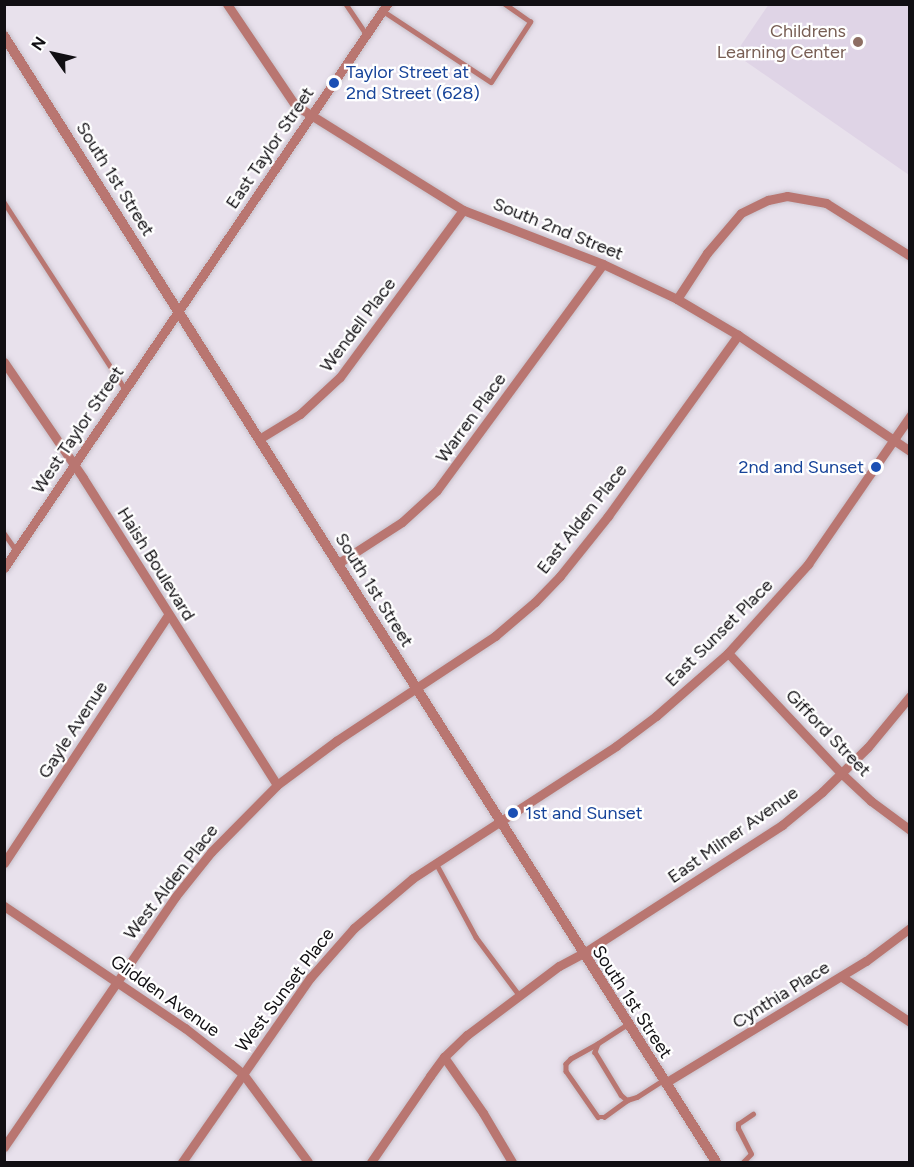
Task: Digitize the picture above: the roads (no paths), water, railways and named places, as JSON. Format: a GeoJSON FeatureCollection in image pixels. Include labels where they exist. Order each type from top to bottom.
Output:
{"type":"FeatureCollection","features":[{"type":"Feature","properties":{"kind":"street","name":"South 2nd Street"},"geometry":{"type":"LineString","coordinates":[[227,4],[295,105],[464,210],[603,264],[676,299],[738,335],[909,451]]}},
{"type":"Feature","properties":{"kind":"street","name":"East Taylor Street"},"geometry":{"type":"LineString","coordinates":[[178,310],[385,8]]}},
{"type":"Feature","properties":{"kind":"street","name":"South 1st Street"},"geometry":{"type":"LineString","coordinates":[[4,36],[582,954],[716,1162]]}},
{"type":"Feature","properties":{"kind":"street"},"geometry":{"type":"LineString","coordinates":[[676,299],[730,223],[741,213],[758,204],[778,198],[795,196],[826,203],[909,256]]}},
{"type":"Feature","properties":{"kind":"street","name":"Wendell Place"},"geometry":{"type":"LineString","coordinates":[[259,439],[300,414],[340,377],[464,210]]}},
{"type":"Feature","properties":{"kind":"street","name":"Warren Place"},"geometry":{"type":"LineString","coordinates":[[337,564],[402,522],[447,478],[603,264]]}},
{"type":"Feature","properties":{"kind":"street","name":"West Taylor Street"},"geometry":{"type":"LineString","coordinates":[[4,568],[178,310]]}},
{"type":"Feature","properties":{"kind":"street","name":"East Alden Place"},"geometry":{"type":"LineString","coordinates":[[417,689],[509,625],[560,576],[608,516],[738,335]]}},
{"type":"Feature","properties":{"kind":"street","name":"Haish Boulevard"},"geometry":{"type":"LineString","coordinates":[[4,362],[74,465],[277,785]]}},
{"type":"Feature","properties":{"kind":"street","name":"East Sunset Place"},"geometry":{"type":"LineString","coordinates":[[500,822],[648,722],[728,653],[808,564],[909,416]]}},
{"type":"Feature","properties":{"kind":"street","name":"Gayle Avenue"},"geometry":{"type":"LineString","coordinates":[[4,863],[168,615]]}},
{"type":"Feature","properties":{"kind":"street","name":"Gifford Street"},"geometry":{"type":"LineString","coordinates":[[728,653],[841,773],[871,801],[909,830]]}},
{"type":"Feature","properties":{"kind":"street","name":"West Alden Place"},"geometry":{"type":"LineString","coordinates":[[4,1147],[188,880],[277,785],[336,741],[417,689]]}},
{"type":"Feature","properties":{"kind":"street","name":"East Milner Avenue"},"geometry":{"type":"LineString","coordinates":[[371,1162],[444,1057],[495,1012],[559,966],[582,954],[756,844],[797,813],[885,729],[909,696]]}},
{"type":"Feature","properties":{"kind":"street","name":"West Sunset Place"},"geometry":{"type":"LineString","coordinates":[[182,1162],[332,951],[354,928],[413,878],[500,822]]}},
{"type":"Feature","properties":{"kind":"street","name":"Glidden Avenue"},"geometry":{"type":"LineString","coordinates":[[4,906],[185,1028],[243,1074],[308,1162]]}},
{"type":"Feature","properties":{"kind":"street","name":"Cynthia Place"},"geometry":{"type":"LineString","coordinates":[[664,1082],[842,977],[887,947],[909,928]]}},
{"type":"Feature","properties":{"kind":"street"},"geometry":{"type":"LineString","coordinates":[[842,977],[909,1022]]}},
{"type":"Feature","properties":{"kind":"street"},"geometry":{"type":"LineString","coordinates":[[444,1057],[483,1113],[512,1162]]}},
{"type":"Feature","properties":{"kind":"lane"},"geometry":{"type":"LineString","coordinates":[[346,4],[367,35]]}},
{"type":"Feature","properties":{"kind":"lane"},"geometry":{"type":"LineString","coordinates":[[385,8],[491,82],[530,22],[504,4]]}},
{"type":"Feature","properties":{"kind":"lane"},"geometry":{"type":"LineString","coordinates":[[4,202],[125,389]]}},
{"type":"Feature","properties":{"kind":"lane"},"geometry":{"type":"LineString","coordinates":[[4,533],[16,550]]}},
{"type":"Feature","properties":{"kind":"lane"},"geometry":{"type":"LineString","coordinates":[[436,863],[476,937],[519,995]]}},
{"type":"Feature","properties":{"kind":"lane"},"geometry":{"type":"LineString","coordinates":[[627,1025],[571,1059],[566,1064],[566,1071],[598,1117],[604,1117],[627,1100],[664,1082]]}},
{"type":"Feature","properties":{"kind":"lane"},"geometry":{"type":"LineString","coordinates":[[598,1044],[595,1052],[621,1095],[627,1100]]}},
{"type":"Feature","properties":{"kind":"lane"},"geometry":{"type":"LineString","coordinates":[[743,1162],[751,1154],[738,1129],[738,1124],[753,1114]]}},
{"type":"Feature","properties":{"kind":"place","name":"Childrens Learning Center"},"geometry":{"type":"Point","coordinates":[858,42]}},
{"type":"Feature","properties":{"kind":"place","name":"Taylor Street at 2nd Street (628)"},"geometry":{"type":"Point","coordinates":[334,83]}},
{"type":"Feature","properties":{"kind":"place","name":"2nd and Sunset"},"geometry":{"type":"Point","coordinates":[876,467]}},
{"type":"Feature","properties":{"kind":"place","name":"1st and Sunset"},"geometry":{"type":"Point","coordinates":[513,813]}}]}
